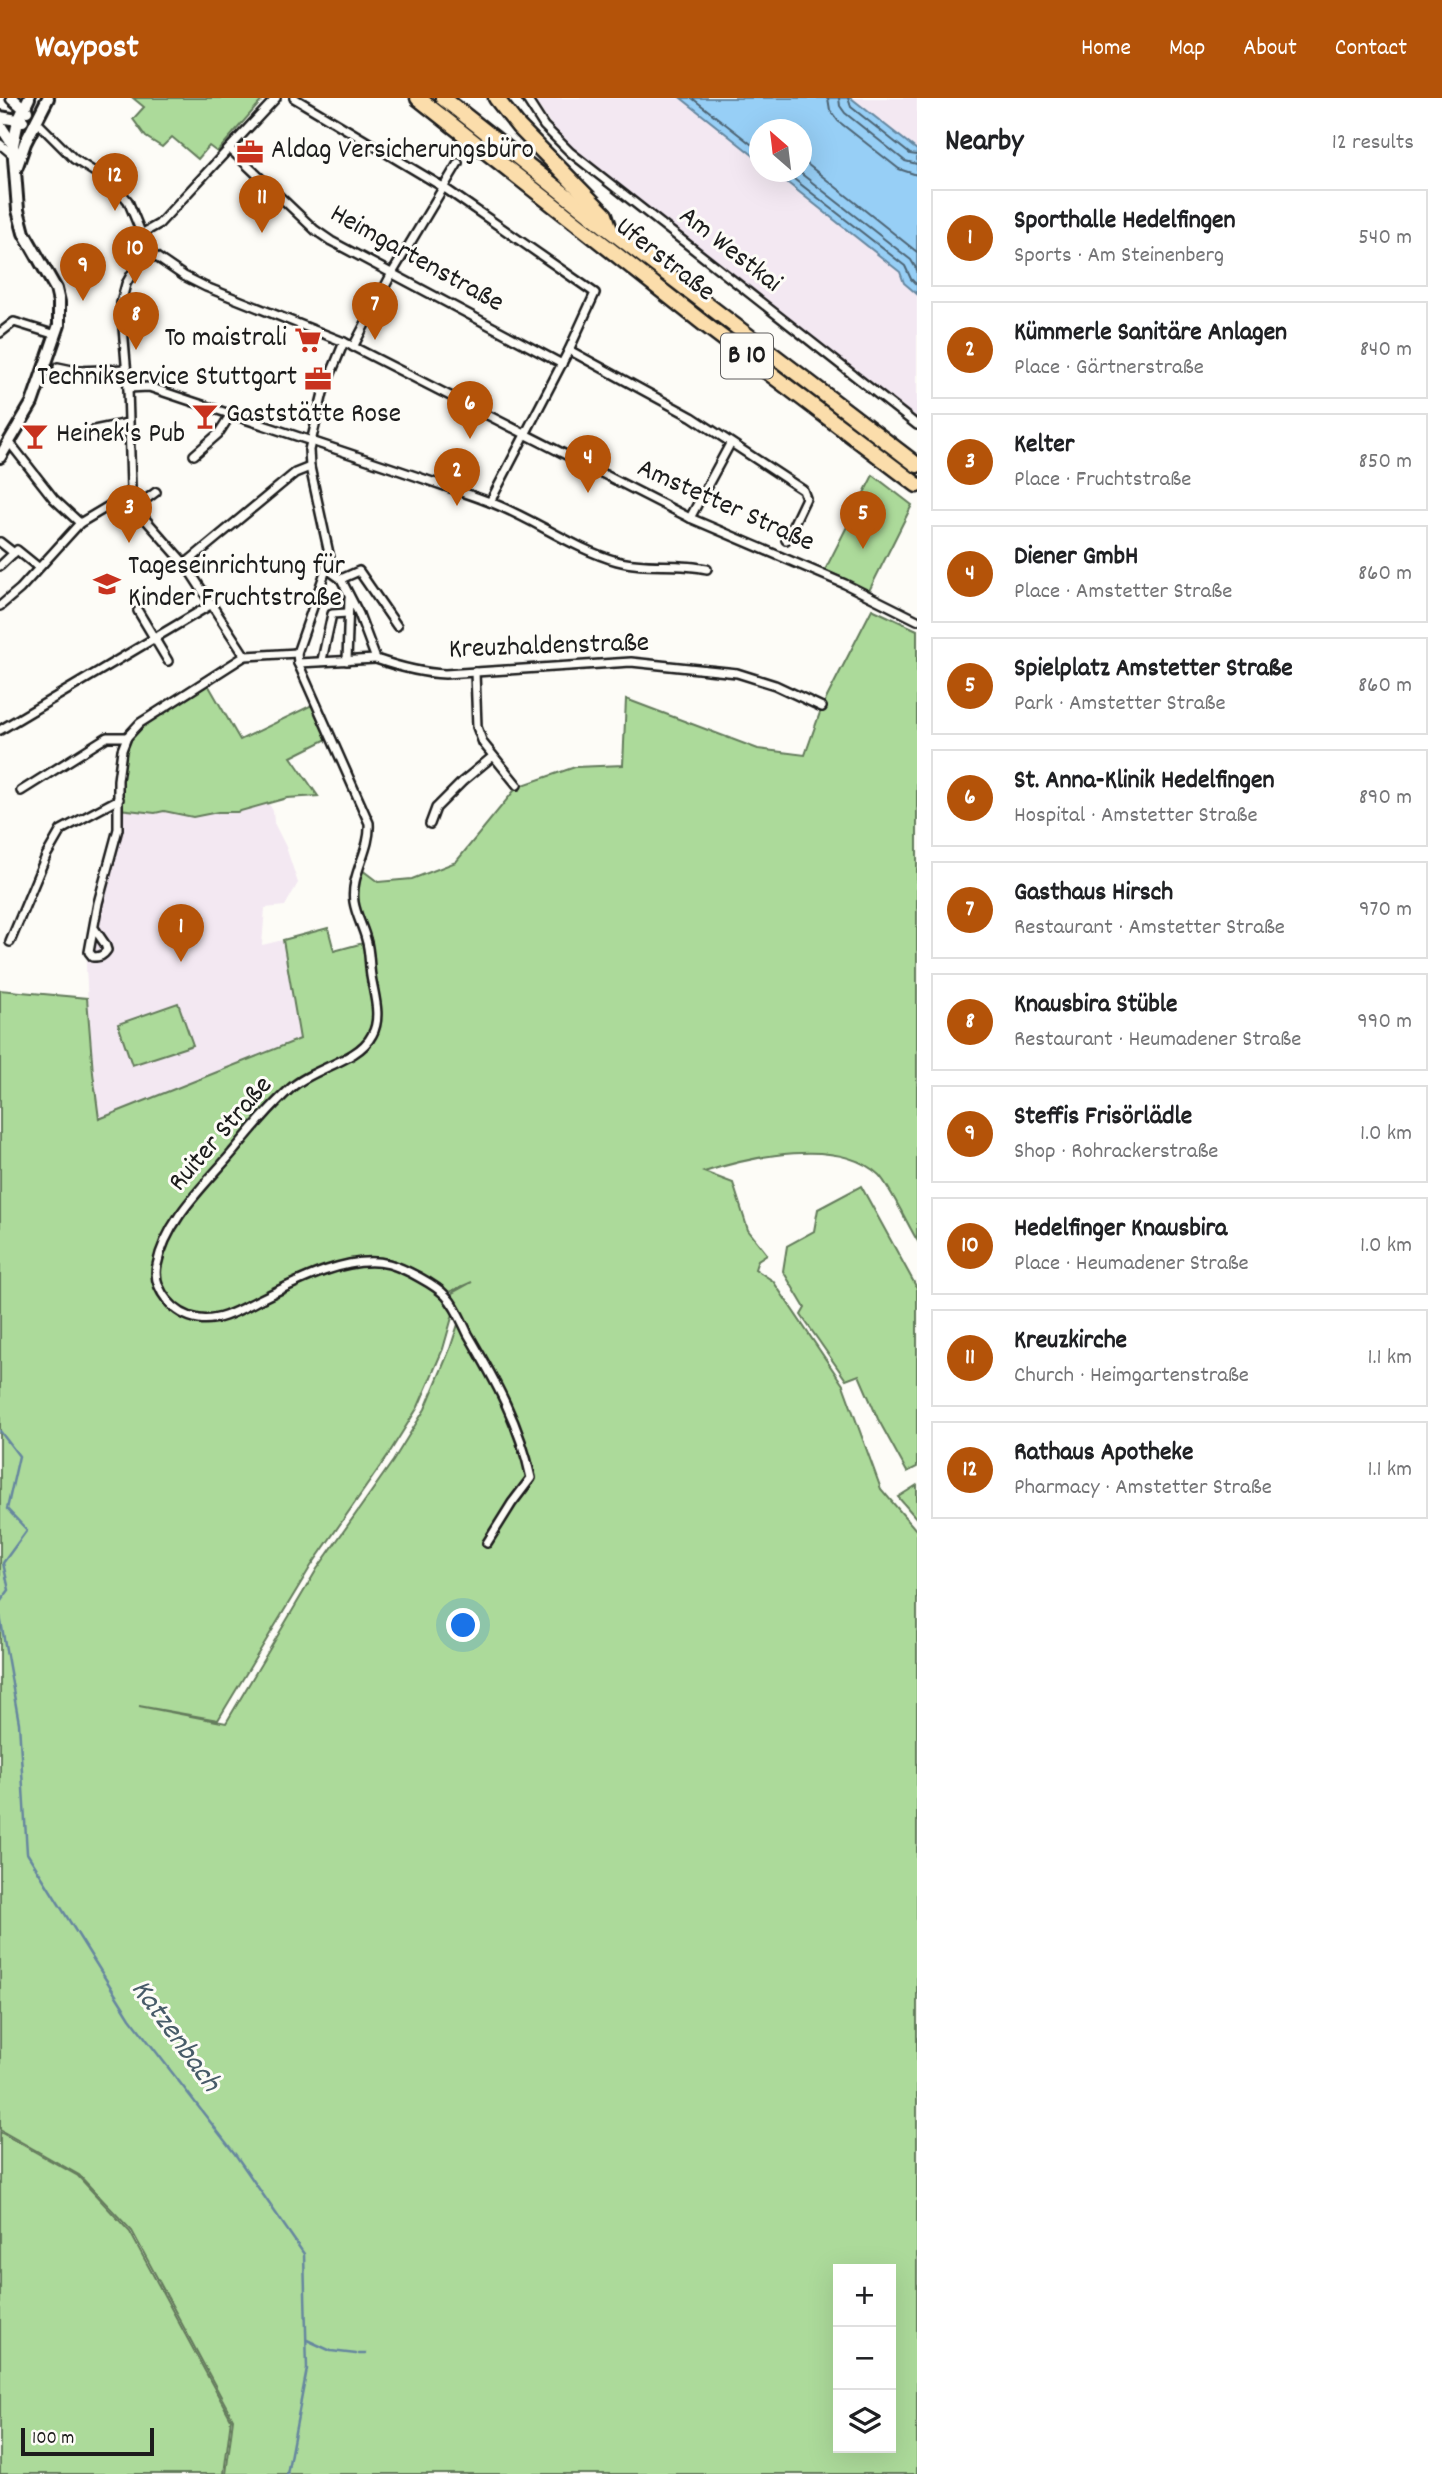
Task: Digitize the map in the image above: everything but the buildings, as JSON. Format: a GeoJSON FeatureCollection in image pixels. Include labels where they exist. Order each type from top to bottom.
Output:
{"type":"FeatureCollection","features":[{"type":"Feature","properties":{"kind":"highway","name":"Uferstraße"},"geometry":{"type":"LineString","coordinates":[[418,98],[703,323],[917,485]]}},
{"type":"Feature","properties":{"kind":"highway","name":"Uferstraße"},"geometry":{"type":"LineString","coordinates":[[443,98],[611,232],[917,465]]}},
{"type":"Feature","properties":{"kind":"highway","name":"B 10"},"geometry":{"type":"LineString","coordinates":[[500,99],[518,126],[605,215],[611,232]]}},
{"type":"Feature","properties":{"kind":"main road"},"geometry":{"type":"LineString","coordinates":[[12,98],[27,103],[36,121]]}},
{"type":"Feature","properties":{"kind":"main road"},"geometry":{"type":"LineString","coordinates":[[16,169],[48,98]]}},
{"type":"Feature","properties":{"kind":"main road"},"geometry":{"type":"LineString","coordinates":[[13,150],[18,121],[27,103]]}},
{"type":"Feature","properties":{"kind":"main road"},"geometry":{"type":"LineString","coordinates":[[0,117],[36,121]]}},
{"type":"Feature","properties":{"kind":"main road"},"geometry":{"type":"LineString","coordinates":[[0,125],[13,150],[20,222],[58,295],[59,314],[56,335],[33,403],[0,457]]}},
{"type":"Feature","properties":{"kind":"street"},"geometry":{"type":"LineString","coordinates":[[143,233],[159,224],[276,98]]}},
{"type":"Feature","properties":{"kind":"street"},"geometry":{"type":"LineString","coordinates":[[294,98],[443,187],[595,293],[562,364],[490,502]]}},
{"type":"Feature","properties":{"kind":"street","name":"Am Westkai"},"geometry":{"type":"LineString","coordinates":[[526,98],[544,126],[570,152],[917,425]]}},
{"type":"Feature","properties":{"kind":"street"},"geometry":{"type":"LineString","coordinates":[[0,606],[20,589],[80,523],[129,494],[131,488],[128,388],[121,303],[126,284],[147,247],[128,201],[116,185],[74,159],[36,121]]}},
{"type":"Feature","properties":{"kind":"street"},"geometry":{"type":"LineString","coordinates":[[0,144],[13,150]]}},
{"type":"Feature","properties":{"kind":"street","name":"Heimgartenstraße"},"geometry":{"type":"LineString","coordinates":[[230,149],[315,230],[391,275],[562,364]]}},
{"type":"Feature","properties":{"kind":"street"},"geometry":{"type":"LineString","coordinates":[[353,347],[391,275],[458,163]]}},
{"type":"Feature","properties":{"kind":"street","name":"Amstetter Straße"},"geometry":{"type":"LineString","coordinates":[[147,247],[159,260],[206,288],[344,342],[690,518],[838,580],[917,620]]}},
{"type":"Feature","properties":{"kind":"street"},"geometry":{"type":"LineString","coordinates":[[0,333],[14,322],[56,335]]}},
{"type":"Feature","properties":{"kind":"street","name":"Ruiter Straße"},"geometry":{"type":"LineString","coordinates":[[344,342],[323,393],[311,442],[310,467],[329,550],[327,569],[297,653],[298,663],[369,823],[370,834],[354,886],[355,904],[367,942],[376,1022],[373,1034],[355,1053],[293,1086],[265,1114],[185,1207],[165,1241],[157,1265],[156,1278],[160,1291],[171,1305],[184,1314],[201,1319],[228,1315],[291,1284],[326,1271],[373,1261],[401,1269],[447,1296],[508,1404],[526,1454],[531,1478],[487,1543]]}},
{"type":"Feature","properties":{"kind":"street"},"geometry":{"type":"LineString","coordinates":[[569,350],[662,399],[803,490],[806,498],[786,540]]}},
{"type":"Feature","properties":{"kind":"street"},"geometry":{"type":"LineString","coordinates":[[58,367],[77,371],[126,369]]}},
{"type":"Feature","properties":{"kind":"street"},"geometry":{"type":"LineString","coordinates":[[128,388],[149,387],[490,502],[593,553],[619,562],[687,565],[707,569]]}},
{"type":"Feature","properties":{"kind":"street"},"geometry":{"type":"LineString","coordinates":[[194,455],[218,435],[231,414]]}},
{"type":"Feature","properties":{"kind":"street"},"geometry":{"type":"LineString","coordinates":[[94,430],[128,423]]}},
{"type":"Feature","properties":{"kind":"street"},"geometry":{"type":"LineString","coordinates":[[10,443],[54,499],[80,523]]}},
{"type":"Feature","properties":{"kind":"street"},"geometry":{"type":"LineString","coordinates":[[690,518],[730,444]]}},
{"type":"Feature","properties":{"kind":"street"},"geometry":{"type":"LineString","coordinates":[[186,564],[295,473],[310,467]]}},
{"type":"Feature","properties":{"kind":"street"},"geometry":{"type":"LineString","coordinates":[[137,506],[156,492]]}},
{"type":"Feature","properties":{"kind":"street"},"geometry":{"type":"LineString","coordinates":[[129,494],[146,520],[186,564],[245,656]]}},
{"type":"Feature","properties":{"kind":"street"},"geometry":{"type":"LineString","coordinates":[[0,542],[14,553]]}},
{"type":"Feature","properties":{"kind":"street"},"geometry":{"type":"LineString","coordinates":[[0,566],[17,550],[38,567]]}},
{"type":"Feature","properties":{"kind":"street"},"geometry":{"type":"LineString","coordinates":[[327,569],[341,579],[359,614],[376,659]]}},
{"type":"Feature","properties":{"kind":"street"},"geometry":{"type":"LineString","coordinates":[[341,579],[359,571],[397,626]]}},
{"type":"Feature","properties":{"kind":"street"},"geometry":{"type":"LineString","coordinates":[[347,661],[349,598]]}},
{"type":"Feature","properties":{"kind":"street"},"geometry":{"type":"LineString","coordinates":[[0,730],[212,604]]}},
{"type":"Feature","properties":{"kind":"street"},"geometry":{"type":"LineString","coordinates":[[138,611],[168,661]]}},
{"type":"Feature","properties":{"kind":"street"},"geometry":{"type":"LineString","coordinates":[[322,660],[332,614],[347,613]]}},
{"type":"Feature","properties":{"kind":"street"},"geometry":{"type":"LineString","coordinates":[[94,928],[118,829],[119,763],[127,737],[140,723],[245,656],[297,653]]}},
{"type":"Feature","properties":{"kind":"street","name":"Kreuzhaldenstraße"},"geometry":{"type":"LineString","coordinates":[[298,663],[376,659],[426,673],[631,662],[737,673],[775,685],[822,707]]}},
{"type":"Feature","properties":{"kind":"street"},"geometry":{"type":"LineString","coordinates":[[475,671],[478,727],[483,743],[517,785]]}},
{"type":"Feature","properties":{"kind":"street"},"geometry":{"type":"LineString","coordinates":[[21,791],[107,737],[127,737]]}},
{"type":"Feature","properties":{"kind":"street"},"geometry":{"type":"LineString","coordinates":[[430,824],[436,808],[492,757]]}},
{"type":"Feature","properties":{"kind":"street"},"geometry":{"type":"LineString","coordinates":[[10,942],[46,856],[61,830],[119,799]]}},
{"type":"Feature","properties":{"kind":"shaded area"},"geometry":{"type":"Polygon","coordinates":[[[533,98],[681,98],[749,152],[749,182],[787,182],[901,272],[904,283],[917,294],[917,420],[581,156],[555,130],[533,98]]]}},
{"type":"Feature","properties":{"kind":"shaded area"},"geometry":{"type":"Polygon","coordinates":[[[851,98],[917,98],[917,150],[851,98]]]}},
{"type":"Feature","properties":{"kind":"shaded area"},"geometry":{"type":"Polygon","coordinates":[[[263,803],[269,804],[273,811],[274,823],[286,847],[298,883],[285,906],[265,908],[262,945],[283,940],[300,1039],[99,1119],[89,1027],[86,965],[119,809],[155,813],[164,811],[193,817],[218,812],[237,812],[263,803]]]}},
{"type":"Feature","properties":{"kind":"green space"},"geometry":{"type":"Polygon","coordinates":[[[133,98],[264,98],[217,152],[209,146],[198,159],[172,137],[162,147],[146,137],[133,119],[144,107],[133,98]]]}},
{"type":"Feature","properties":{"kind":"green space"},"geometry":{"type":"Polygon","coordinates":[[[873,475],[912,505],[869,591],[825,570],[873,475]]]}},
{"type":"Feature","properties":{"kind":"green space"},"geometry":{"type":"Polygon","coordinates":[[[872,609],[917,630],[917,1240],[879,1175],[862,1163],[841,1156],[794,1153],[745,1161],[704,1172],[733,1183],[748,1230],[767,1254],[758,1260],[755,1269],[773,1281],[843,1385],[881,1489],[917,1531],[917,2474],[226,2474],[233,2419],[132,2231],[79,2175],[0,2130],[0,990],[87,998],[99,1119],[300,1039],[283,940],[328,928],[334,951],[367,942],[355,904],[358,867],[378,882],[412,879],[456,862],[517,787],[575,767],[623,765],[626,699],[758,749],[805,755],[822,707],[872,609]],[[472,1282],[440,1296],[453,1314],[443,1349],[418,1407],[311,1566],[218,1720],[139,1706],[226,1723],[317,1569],[393,1461],[425,1409],[460,1318],[447,1296],[472,1282]]]}},
{"type":"Feature","properties":{"kind":"green space"},"geometry":{"type":"Polygon","coordinates":[[[206,681],[240,740],[312,705],[327,739],[291,757],[318,796],[287,798],[237,812],[218,812],[193,817],[164,811],[155,813],[119,809],[118,780],[127,737],[206,681]]]}},
{"type":"Feature","properties":{"kind":"green space"},"geometry":{"type":"Polygon","coordinates":[[[178,1003],[193,1045],[132,1065],[118,1024],[178,1003]]]}},
{"type":"Feature","properties":{"kind":"green space"},"geometry":{"type":"Polygon","coordinates":[[[861,1186],[917,1288],[917,1467],[907,1472],[878,1419],[859,1375],[846,1380],[801,1315],[805,1308],[783,1271],[787,1246],[814,1231],[818,1209],[861,1186]]]}},
{"type":"Feature","properties":{"kind":"green space"},"geometry":{"type":"Polygon","coordinates":[[[917,1485],[917,1519],[898,1497],[917,1485]]]}},
{"type":"Feature","properties":{"kind":"green space"},"geometry":{"type":"Polygon","coordinates":[[[0,2132],[78,2176],[130,2232],[231,2419],[224,2474],[0,2474],[0,2132]]]}},
{"type":"Feature","properties":{"kind":"water"},"geometry":{"type":"Polygon","coordinates":[[[681,98],[851,98],[917,150],[917,294],[904,283],[900,272],[787,182],[812,182],[812,119],[749,119],[749,152],[681,98]]]}},
{"type":"Feature","properties":{"kind":"waterway","name":"Katzenbach"},"geometry":{"type":"LineString","coordinates":[[0,1431],[19,1456],[7,1509],[27,1530],[3,1563],[9,1590],[0,1602]]}},
{"type":"Feature","properties":{"kind":"waterway","name":"Katzenbach"},"geometry":{"type":"LineString","coordinates":[[0,1616],[19,1723],[27,1853],[130,2018],[235,2154],[304,2254],[307,2369],[287,2474]]}},
{"type":"Feature","properties":{"kind":"waterway"},"geometry":{"type":"LineString","coordinates":[[307,2340],[331,2351],[356,2354]]}},
{"type":"Feature","properties":{"kind":"waterway"},"geometry":{"type":"LineString","coordinates":[[359,2354],[366,2354]]}},
{"type":"Feature","properties":{"kind":"place","name":"Aldag Versicherungsbüro"},"geometry":{"type":"Point","coordinates":[250,152]}},
{"type":"Feature","properties":{"kind":"place","name":"Rathaus Apotheke"},"geometry":{"type":"Point","coordinates":[115,211]}},
{"type":"Feature","properties":{"kind":"place","name":"Kreuzkirche"},"geometry":{"type":"Point","coordinates":[262,233]}},
{"type":"Feature","properties":{"kind":"place","name":"Hedelfinger Knausbira"},"geometry":{"type":"Point","coordinates":[135,284]}},
{"type":"Feature","properties":{"kind":"place","name":"Steffis Frisörlädle"},"geometry":{"type":"Point","coordinates":[83,301]}},
{"type":"Feature","properties":{"kind":"place","name":"To maistrali"},"geometry":{"type":"Point","coordinates":[308,340]}},
{"type":"Feature","properties":{"kind":"place","name":"Gasthaus Hirsch"},"geometry":{"type":"Point","coordinates":[375,340]}},
{"type":"Feature","properties":{"kind":"place","name":"Knausbira Stüble"},"geometry":{"type":"Point","coordinates":[136,350]}},
{"type":"Feature","properties":{"kind":"place","name":"Technikservice Stuttgart"},"geometry":{"type":"Point","coordinates":[318,379]}},
{"type":"Feature","properties":{"kind":"place","name":"Gaststätte Rose"},"geometry":{"type":"Point","coordinates":[205,416]}},
{"type":"Feature","properties":{"kind":"place","name":"Heinek's Pub"},"geometry":{"type":"Point","coordinates":[35,436]}},
{"type":"Feature","properties":{"kind":"place","name":"St. Anna-Klinik Hedelfingen"},"geometry":{"type":"Point","coordinates":[470,439]}},
{"type":"Feature","properties":{"kind":"place","name":"Diener GmbH"},"geometry":{"type":"Point","coordinates":[588,493]}},
{"type":"Feature","properties":{"kind":"place","name":"Kümmerle Sanitäre Anlagen"},"geometry":{"type":"Point","coordinates":[457,506]}},
{"type":"Feature","properties":{"kind":"place","name":"Kelter"},"geometry":{"type":"Point","coordinates":[129,543]}},
{"type":"Feature","properties":{"kind":"place","name":"Spielplatz Amstetter Straße"},"geometry":{"type":"Point","coordinates":[863,549]}},
{"type":"Feature","properties":{"kind":"place","name":"Tageseinrichtung für Kinder Fruchtstraße"},"geometry":{"type":"Point","coordinates":[107,584]}},
{"type":"Feature","properties":{"kind":"place","name":"Sporthalle Hedelfingen"},"geometry":{"type":"Point","coordinates":[181,962]}}]}
